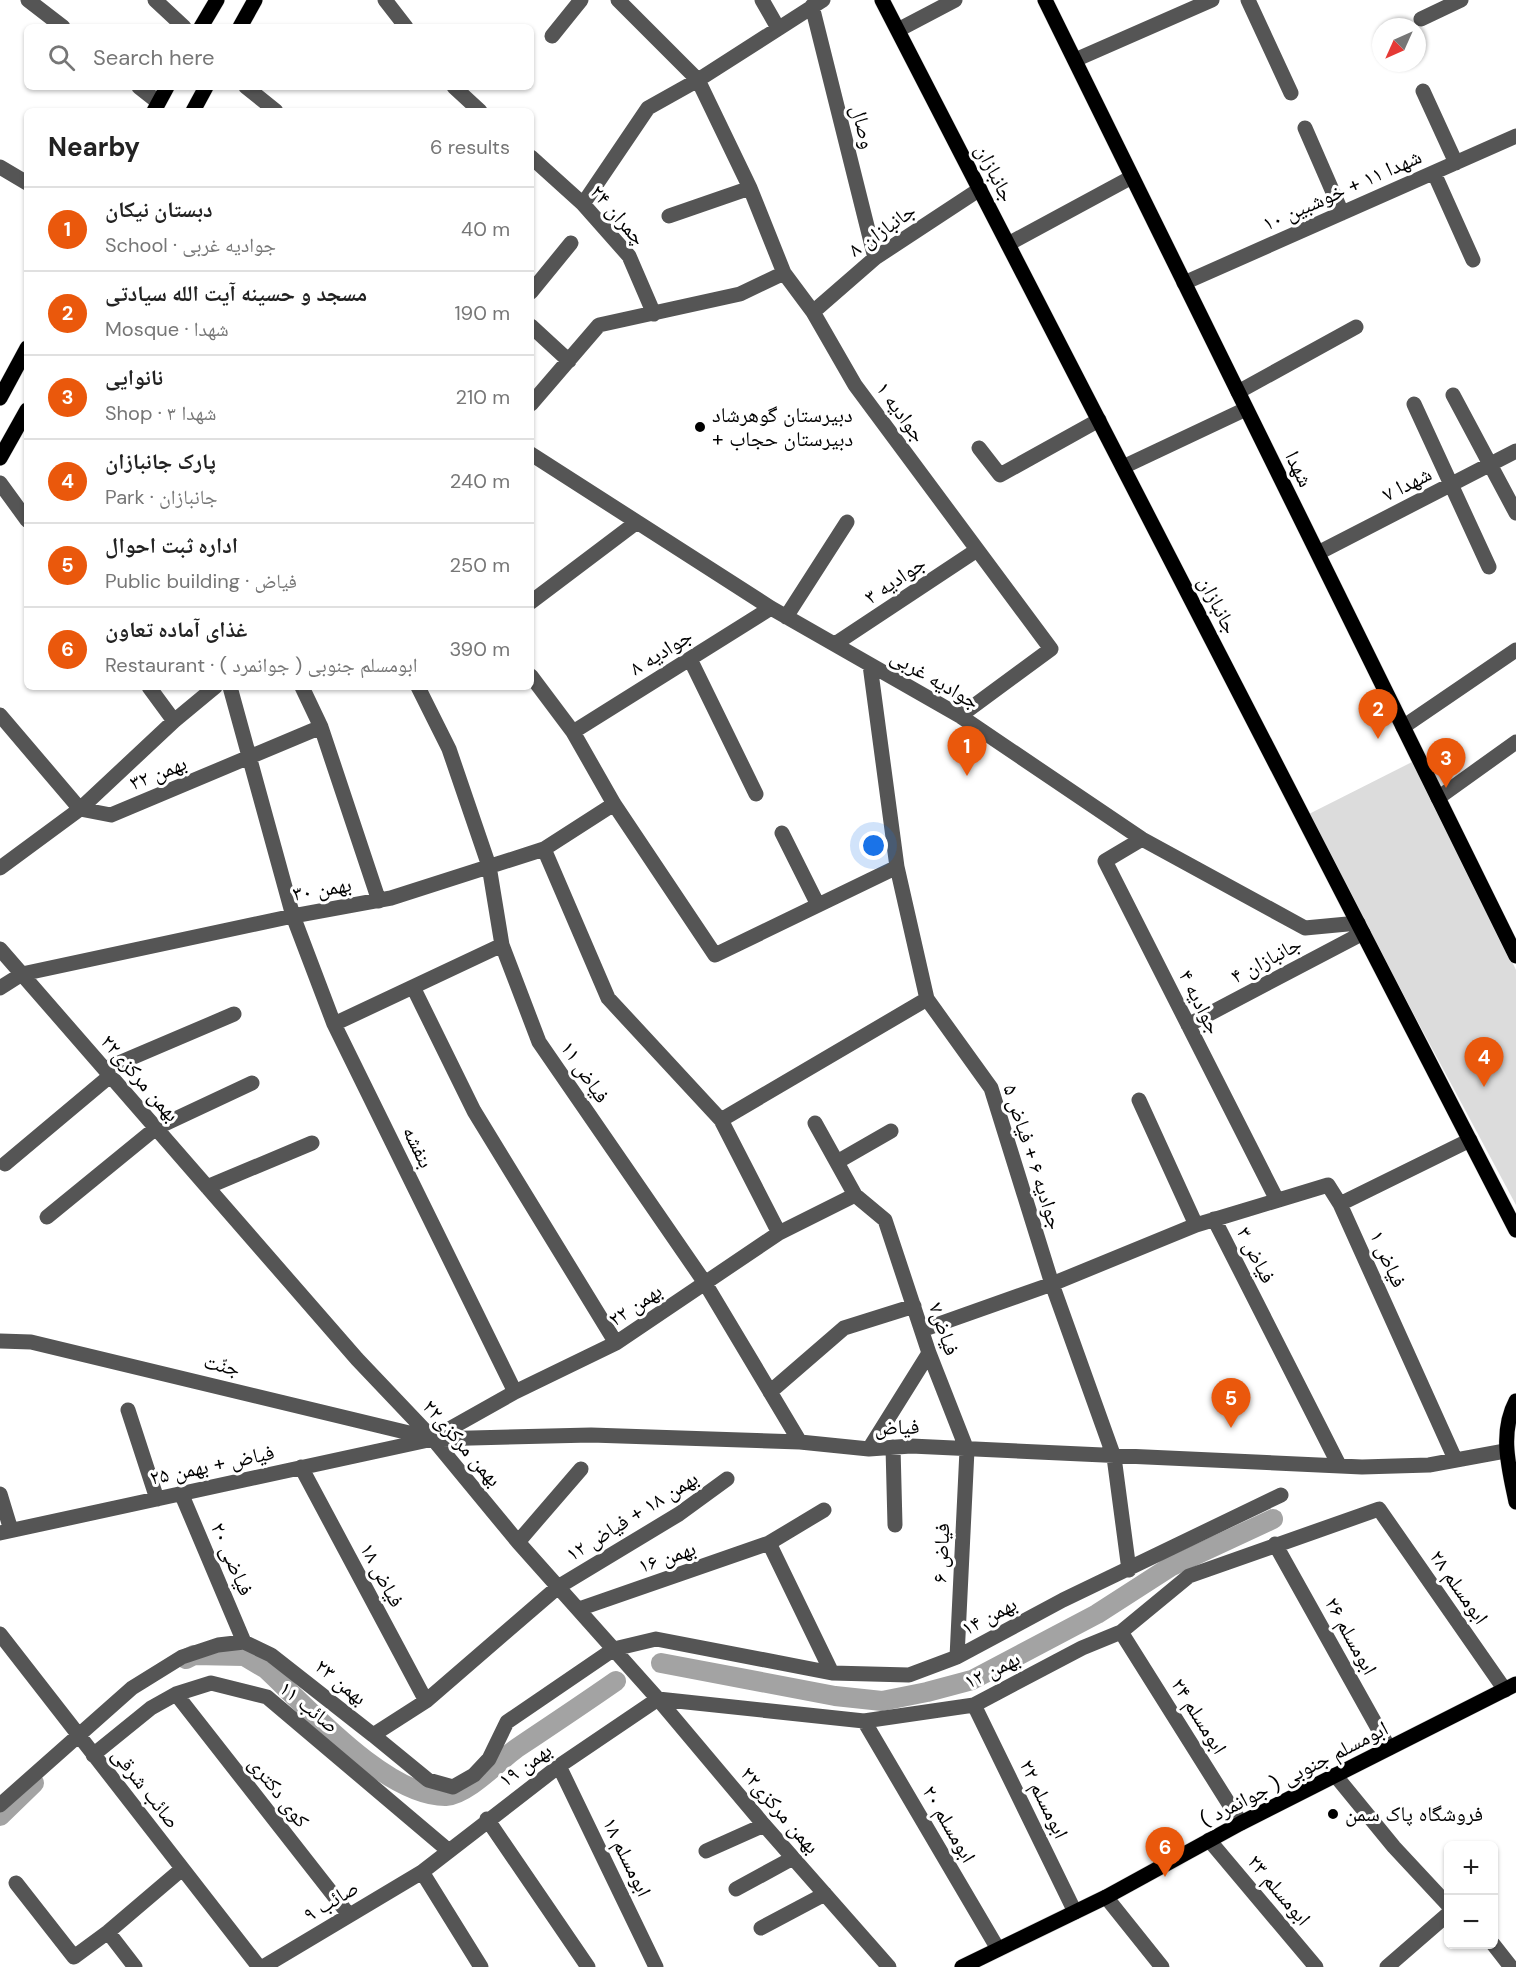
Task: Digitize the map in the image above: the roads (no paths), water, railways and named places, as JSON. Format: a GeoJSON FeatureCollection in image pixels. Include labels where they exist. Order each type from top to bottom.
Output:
{"type":"FeatureCollection","features":[{"type":"Feature","properties":{"kind":"main road"},"geometry":{"type":"LineString","coordinates":[[203,24],[217,0]]}},
{"type":"Feature","properties":{"kind":"main road"},"geometry":{"type":"LineString","coordinates":[[242,24],[255,0]]}},
{"type":"Feature","properties":{"kind":"main road","name":"جانبازان"},"geometry":{"type":"LineString","coordinates":[[882,0],[1516,1230]]}},
{"type":"Feature","properties":{"kind":"main road","name":"شهدا"},"geometry":{"type":"LineString","coordinates":[[1045,0],[1516,956]]}},
{"type":"Feature","properties":{"kind":"main road"},"geometry":{"type":"LineString","coordinates":[[156,107],[165,90]]}},
{"type":"Feature","properties":{"kind":"main road"},"geometry":{"type":"LineString","coordinates":[[195,108],[204,90]]}},
{"type":"Feature","properties":{"kind":"main road"},"geometry":{"type":"LineString","coordinates":[[1,393],[24,353]]}},
{"type":"Feature","properties":{"kind":"main road"},"geometry":{"type":"LineString","coordinates":[[0,458],[24,415]]}},
{"type":"Feature","properties":{"kind":"main road"},"geometry":{"type":"LineString","coordinates":[[1516,1401],[1510,1413],[1505,1451],[1516,1502]]}},
{"type":"Feature","properties":{"kind":"main road","name":"ابومسلم جنوبی ( جوانمرد )"},"geometry":{"type":"LineString","coordinates":[[962,1967],[1106,1897],[1241,1822],[1511,1687]]}},
{"type":"Feature","properties":{"kind":"street"},"geometry":{"type":"LineString","coordinates":[[28,0],[59,24]]}},
{"type":"Feature","properties":{"kind":"street"},"geometry":{"type":"LineString","coordinates":[[155,0],[181,24]]}},
{"type":"Feature","properties":{"kind":"street"},"geometry":{"type":"LineString","coordinates":[[385,0],[404,24]]}},
{"type":"Feature","properties":{"kind":"street"},"geometry":{"type":"LineString","coordinates":[[552,36],[581,0]]}},
{"type":"Feature","properties":{"kind":"street","name":"جوادیه ۱"},"geometry":{"type":"LineString","coordinates":[[618,0],[698,80],[750,188],[784,273],[813,312],[855,385],[1051,649],[960,716]]}},
{"type":"Feature","properties":{"kind":"street"},"geometry":{"type":"LineString","coordinates":[[762,0],[778,28]]}},
{"type":"Feature","properties":{"kind":"street"},"geometry":{"type":"LineString","coordinates":[[898,30],[955,0]]}},
{"type":"Feature","properties":{"kind":"street"},"geometry":{"type":"LineString","coordinates":[[1075,60],[1212,0]]}},
{"type":"Feature","properties":{"kind":"street"},"geometry":{"type":"LineString","coordinates":[[1248,0],[1291,93]]}},
{"type":"Feature","properties":{"kind":"street"},"geometry":{"type":"LineString","coordinates":[[1423,18],[1461,0]]}},
{"type":"Feature","properties":{"kind":"street"},"geometry":{"type":"LineString","coordinates":[[583,204],[648,108],[698,80],[817,3]]}},
{"type":"Feature","properties":{"kind":"street","name":"وصال"},"geometry":{"type":"LineString","coordinates":[[817,3],[875,258]]}},
{"type":"Feature","properties":{"kind":"street"},"geometry":{"type":"LineString","coordinates":[[142,90],[156,107]]}},
{"type":"Feature","properties":{"kind":"street"},"geometry":{"type":"LineString","coordinates":[[250,90],[272,108]]}},
{"type":"Feature","properties":{"kind":"street"},"geometry":{"type":"LineString","coordinates":[[457,90],[477,108]]}},
{"type":"Feature","properties":{"kind":"street"},"geometry":{"type":"LineString","coordinates":[[1423,92],[1456,163]]}},
{"type":"Feature","properties":{"kind":"street"},"geometry":{"type":"LineString","coordinates":[[1305,128],[1342,213]]}},
{"type":"Feature","properties":{"kind":"street","name":"شهدا ۱۱ + خوشبین ۱۰"},"geometry":{"type":"LineString","coordinates":[[1184,283],[1516,136]]}},
{"type":"Feature","properties":{"kind":"street","name":"چمران ۲۴"},"geometry":{"type":"LineString","coordinates":[[534,160],[583,204],[628,256],[654,314]]}},
{"type":"Feature","properties":{"kind":"street"},"geometry":{"type":"LineString","coordinates":[[0,167],[24,181]]}},
{"type":"Feature","properties":{"kind":"street"},"geometry":{"type":"LineString","coordinates":[[1434,172],[1473,260]]}},
{"type":"Feature","properties":{"kind":"street"},"geometry":{"type":"LineString","coordinates":[[1008,243],[1132,177]]}},
{"type":"Feature","properties":{"kind":"street"},"geometry":{"type":"LineString","coordinates":[[669,216],[750,188]]}},
{"type":"Feature","properties":{"kind":"street","name":"جانبازان ۸"},"geometry":{"type":"LineString","coordinates":[[813,312],[875,258],[980,189]]}},
{"type":"Feature","properties":{"kind":"street"},"geometry":{"type":"LineString","coordinates":[[534,288],[571,243]]}},
{"type":"Feature","properties":{"kind":"street"},"geometry":{"type":"LineString","coordinates":[[534,401],[599,325],[740,294],[784,273]]}},
{"type":"Feature","properties":{"kind":"street"},"geometry":{"type":"LineString","coordinates":[[1238,392],[1356,327]]}},
{"type":"Feature","properties":{"kind":"street"},"geometry":{"type":"LineString","coordinates":[[534,329],[569,360]]}},
{"type":"Feature","properties":{"kind":"street"},"geometry":{"type":"LineString","coordinates":[[1452,395],[1516,513]]}},
{"type":"Feature","properties":{"kind":"street"},"geometry":{"type":"LineString","coordinates":[[1414,404],[1489,567]]}},
{"type":"Feature","properties":{"kind":"street"},"geometry":{"type":"LineString","coordinates":[[1123,467],[1246,409]]}},
{"type":"Feature","properties":{"kind":"street"},"geometry":{"type":"LineString","coordinates":[[979,448],[1000,475],[1099,420]]}},
{"type":"Feature","properties":{"kind":"street","name":"شهدا ۷"},"geometry":{"type":"LineString","coordinates":[[1318,554],[1516,451]]}},
{"type":"Feature","properties":{"kind":"street","name":"جوادیه غربی"},"geometry":{"type":"LineString","coordinates":[[534,456],[771,608],[960,716],[1142,839],[1305,928],[1361,928]]}},
{"type":"Feature","properties":{"kind":"street"},"geometry":{"type":"LineString","coordinates":[[0,483],[24,516]]}},
{"type":"Feature","properties":{"kind":"street"},"geometry":{"type":"LineString","coordinates":[[534,600],[637,522]]}},
{"type":"Feature","properties":{"kind":"street"},"geometry":{"type":"LineString","coordinates":[[786,616],[847,522]]}},
{"type":"Feature","properties":{"kind":"street","name":"جوادیه ۳"},"geometry":{"type":"LineString","coordinates":[[835,644],[977,550]]}},
{"type":"Feature","properties":{"kind":"street","name":"جوادیه ۸"},"geometry":{"type":"LineString","coordinates":[[573,732],[771,608]]}},
{"type":"Feature","properties":{"kind":"street"},"geometry":{"type":"LineString","coordinates":[[1403,727],[1516,650]]}},
{"type":"Feature","properties":{"kind":"street"},"geometry":{"type":"LineString","coordinates":[[690,658],[756,794]]}},
{"type":"Feature","properties":{"kind":"street","name":"جوادیه ۶ + فیاض ۵"},"geometry":{"type":"LineString","coordinates":[[870,665],[897,867],[927,999],[991,1088],[1052,1284],[1114,1457],[1129,1570]]}},
{"type":"Feature","properties":{"kind":"street"},"geometry":{"type":"LineString","coordinates":[[534,680],[573,732],[614,804],[715,955],[897,867]]}},
{"type":"Feature","properties":{"kind":"street"},"geometry":{"type":"LineString","coordinates":[[151,690],[174,721]]}},
{"type":"Feature","properties":{"kind":"street","name":"بهمن ۳۲"},"geometry":{"type":"LineString","coordinates":[[0,868],[80,809],[174,721],[212,690]]}},
{"type":"Feature","properties":{"kind":"street","name":"بنفشه"},"geometry":{"type":"LineString","coordinates":[[231,690],[293,916],[334,1024],[515,1392]]}},
{"type":"Feature","properties":{"kind":"street"},"geometry":{"type":"LineString","coordinates":[[303,690],[321,727],[379,901]]}},
{"type":"Feature","properties":{"kind":"street","name":"فیاض ۱۱"},"geometry":{"type":"LineString","coordinates":[[419,690],[448,749],[489,866],[502,945],[539,1042],[705,1283],[800,1442]]}},
{"type":"Feature","properties":{"kind":"street"},"geometry":{"type":"LineString","coordinates":[[0,715],[80,809]]}},
{"type":"Feature","properties":{"kind":"street","name":"بهمن ۳۲"},"geometry":{"type":"LineString","coordinates":[[80,809],[111,815],[321,727]]}},
{"type":"Feature","properties":{"kind":"street"},"geometry":{"type":"LineString","coordinates":[[1438,798],[1516,742]]}},
{"type":"Feature","properties":{"kind":"street","name":"بهمن ۳۰"},"geometry":{"type":"LineString","coordinates":[[22,974],[293,916],[379,901],[544,849],[614,804]]}},
{"type":"Feature","properties":{"kind":"street"},"geometry":{"type":"LineString","coordinates":[[782,833],[818,905]]}},
{"type":"Feature","properties":{"kind":"street","name":"جوادیه ۴"},"geometry":{"type":"LineString","coordinates":[[1142,839],[1105,861],[1277,1200]]}},
{"type":"Feature","properties":{"kind":"street"},"geometry":{"type":"LineString","coordinates":[[544,849],[608,998],[721,1120],[779,1233]]}},
{"type":"Feature","properties":{"kind":"street","name":"جانبازان ۴"},"geometry":{"type":"LineString","coordinates":[[1188,1025],[1361,928]]}},
{"type":"Feature","properties":{"kind":"street"},"geometry":{"type":"LineString","coordinates":[[334,1024],[502,945]]}},
{"type":"Feature","properties":{"kind":"street","name":"۲۲بهمن مرکزی"},"geometry":{"type":"LineString","coordinates":[[0,948],[357,1359],[433,1439],[518,1542],[658,1698],[764,1825],[889,1967]]}},
{"type":"Feature","properties":{"kind":"street"},"geometry":{"type":"LineString","coordinates":[[0,988],[22,974]]}},
{"type":"Feature","properties":{"kind":"street"},"geometry":{"type":"LineString","coordinates":[[413,987],[474,1111],[616,1343]]}},
{"type":"Feature","properties":{"kind":"street"},"geometry":{"type":"LineString","coordinates":[[721,1120],[927,999]]}},
{"type":"Feature","properties":{"kind":"street"},"geometry":{"type":"LineString","coordinates":[[5,1164],[108,1073],[234,1014]]}},
{"type":"Feature","properties":{"kind":"street"},"geometry":{"type":"LineString","coordinates":[[47,1216],[156,1128],[252,1083]]}},
{"type":"Feature","properties":{"kind":"street"},"geometry":{"type":"LineString","coordinates":[[1139,1100],[1196,1225]]}},
{"type":"Feature","properties":{"kind":"street"},"geometry":{"type":"LineString","coordinates":[[815,1123],[855,1195]]}},
{"type":"Feature","properties":{"kind":"street"},"geometry":{"type":"LineString","coordinates":[[837,1162],[891,1131]]}},
{"type":"Feature","properties":{"kind":"street"},"geometry":{"type":"LineString","coordinates":[[1340,1204],[1470,1140]]}},
{"type":"Feature","properties":{"kind":"street"},"geometry":{"type":"LineString","coordinates":[[207,1187],[312,1143]]}},
{"type":"Feature","properties":{"kind":"street","name":"فیاض ۱"},"geometry":{"type":"LineString","coordinates":[[1214,1219],[1328,1185],[1340,1204],[1455,1459]]}},
{"type":"Feature","properties":{"kind":"street","name":"بهمن ۲۲"},"geometry":{"type":"LineString","coordinates":[[433,1439],[515,1392],[616,1343],[779,1233],[855,1195]]}},
{"type":"Feature","properties":{"kind":"street","name":"فیاض۷"},"geometry":{"type":"LineString","coordinates":[[855,1195],[885,1220],[929,1353],[967,1450]]}},
{"type":"Feature","properties":{"kind":"street","name":"فیاض ۳"},"geometry":{"type":"LineString","coordinates":[[922,1330],[1052,1284],[1214,1219],[1339,1464]]}},
{"type":"Feature","properties":{"kind":"street"},"geometry":{"type":"LineString","coordinates":[[770,1392],[844,1328],[914,1306]]}},
{"type":"Feature","properties":{"kind":"street","name":"جنّت"},"geometry":{"type":"LineString","coordinates":[[0,1341],[31,1342],[433,1439]]}},
{"type":"Feature","properties":{"kind":"street"},"geometry":{"type":"LineString","coordinates":[[869,1449],[929,1353]]}},
{"type":"Feature","properties":{"kind":"street"},"geometry":{"type":"LineString","coordinates":[[128,1410],[157,1499]]}},
{"type":"Feature","properties":{"kind":"street","name":"فیاض"},"geometry":{"type":"LineString","coordinates":[[433,1439],[591,1435],[800,1442],[869,1449],[893,1447],[1339,1464],[1362,1467],[1429,1465],[1505,1451]]}},
{"type":"Feature","properties":{"kind":"street","name":"فیاض + بهمن ۲۵"},"geometry":{"type":"LineString","coordinates":[[5,1532],[433,1439]]}},
{"type":"Feature","properties":{"kind":"street"},"geometry":{"type":"LineString","coordinates":[[893,1447],[895,1525]]}},
{"type":"Feature","properties":{"kind":"street","name":"فیاض ۶"},"geometry":{"type":"LineString","coordinates":[[957,1657],[967,1450]]}},
{"type":"Feature","properties":{"kind":"street","name":"فیاض ۱۸"},"geometry":{"type":"LineString","coordinates":[[301,1467],[426,1701]]}},
{"type":"Feature","properties":{"kind":"street"},"geometry":{"type":"LineString","coordinates":[[518,1542],[581,1469]]}},
{"type":"Feature","properties":{"kind":"street","name":"بهمن ۱۸ + فیاض ۱۲"},"geometry":{"type":"LineString","coordinates":[[558,1587],[679,1514],[727,1479]]}},
{"type":"Feature","properties":{"kind":"street","name":"فیاضی ۲۰"},"geometry":{"type":"LineString","coordinates":[[181,1493],[244,1642]]}},
{"type":"Feature","properties":{"kind":"street"},"geometry":{"type":"LineString","coordinates":[[0,1494],[5,1532]]}},
{"type":"Feature","properties":{"kind":"street","name":"بهمن ۱۴"},"geometry":{"type":"LineString","coordinates":[[614,1649],[656,1639],[832,1673],[909,1675],[957,1657],[1063,1600],[1281,1495]]}},
{"type":"Feature","properties":{"kind":"street","name":"بهمن ۱۲"},"geometry":{"type":"LineString","coordinates":[[658,1698],[864,1721],[974,1705],[1082,1648],[1121,1632],[1189,1576],[1379,1509]]}},
{"type":"Feature","properties":{"kind":"street","name":"ابومسلم ۲۸"},"geometry":{"type":"LineString","coordinates":[[1379,1509],[1511,1687]]}},
{"type":"Feature","properties":{"kind":"street","name":"بهمن ۱۶"},"geometry":{"type":"LineString","coordinates":[[579,1610],[693,1572],[769,1543],[824,1510]]}},
{"type":"Feature","properties":{"kind":"street"},"geometry":{"type":"LineString","coordinates":[[769,1543],[832,1673]]}},
{"type":"Feature","properties":{"kind":"street","name":"ابومسلم ۲۶"},"geometry":{"type":"LineString","coordinates":[[1275,1544],[1389,1748]]}},
{"type":"Feature","properties":{"kind":"street","name":"بهمن ۲۳"},"geometry":{"type":"LineString","coordinates":[[244,1642],[271,1655],[296,1673],[373,1735],[426,1701],[558,1587]]}},
{"type":"Feature","properties":{"kind":"street","name":"ابومسلم ۲۴"},"geometry":{"type":"LineString","coordinates":[[1121,1632],[1241,1822]]}},
{"type":"Feature","properties":{"kind":"street","name":"صائب شرقی"},"geometry":{"type":"LineString","coordinates":[[0,1634],[259,1967]]}},
{"type":"Feature","properties":{"kind":"street"},"geometry":{"type":"LineString","coordinates":[[0,1805],[132,1688],[157,1671],[182,1657],[218,1644],[244,1642]]}},
{"type":"Feature","properties":{"kind":"street"},"geometry":{"type":"LineString","coordinates":[[373,1735],[428,1780],[453,1787],[474,1775],[489,1759],[507,1722],[614,1649]]}},
{"type":"Feature","properties":{"kind":"street","name":"صائب ۱۱"},"geometry":{"type":"LineString","coordinates":[[93,1755],[152,1708],[177,1694],[211,1683],[267,1697],[449,1851]]}},
{"type":"Feature","properties":{"kind":"street","name":"کوی دکتری"},"geometry":{"type":"LineString","coordinates":[[177,1694],[349,1915]]}},
{"type":"Feature","properties":{"kind":"street","name":"بهمن ۱۹"},"geometry":{"type":"LineString","coordinates":[[422,1872],[487,1819],[658,1698]]}},
{"type":"Feature","properties":{"kind":"street","name":"ابومسلم ۲۲"},"geometry":{"type":"LineString","coordinates":[[974,1705],[1075,1912]]}},
{"type":"Feature","properties":{"kind":"street","name":"ابومسلم ۲۰"},"geometry":{"type":"LineString","coordinates":[[864,1721],[998,1949]]}},
{"type":"Feature","properties":{"kind":"street","name":"ابومسلم ۱۸"},"geometry":{"type":"LineString","coordinates":[[559,1766],[657,1967]]}},
{"type":"Feature","properties":{"kind":"street"},"geometry":{"type":"LineString","coordinates":[[1335,1775],[1394,1847],[1444,1900]]}},
{"type":"Feature","properties":{"kind":"street"},"geometry":{"type":"LineString","coordinates":[[487,1819],[588,1967]]}},
{"type":"Feature","properties":{"kind":"street"},"geometry":{"type":"LineString","coordinates":[[706,1851],[764,1825]]}},
{"type":"Feature","properties":{"kind":"street","name":"ابومسلم ۲۳"},"geometry":{"type":"LineString","coordinates":[[1209,1840],[1316,1967]]}},
{"type":"Feature","properties":{"kind":"street"},"geometry":{"type":"LineString","coordinates":[[736,1889],[793,1858]]}},
{"type":"Feature","properties":{"kind":"street"},"geometry":{"type":"LineString","coordinates":[[16,1883],[74,1957],[108,1932],[182,1869]]}},
{"type":"Feature","properties":{"kind":"street"},"geometry":{"type":"LineString","coordinates":[[422,1872],[481,1967]]}},
{"type":"Feature","properties":{"kind":"street","name":"صائب ۹"},"geometry":{"type":"LineString","coordinates":[[263,1967],[422,1872]]}},
{"type":"Feature","properties":{"kind":"street"},"geometry":{"type":"LineString","coordinates":[[761,1928],[825,1894]]}},
{"type":"Feature","properties":{"kind":"street"},"geometry":{"type":"LineString","coordinates":[[1106,1897],[1162,1967]]}},
{"type":"Feature","properties":{"kind":"street"},"geometry":{"type":"LineString","coordinates":[[1387,1967],[1444,1918]]}},
{"type":"Feature","properties":{"kind":"street"},"geometry":{"type":"LineString","coordinates":[[108,1932],[135,1967]]}},
{"type":"Feature","properties":{"kind":"street"},"geometry":{"type":"LineString","coordinates":[[1497,1949],[1510,1967]]}},
{"type":"Feature","properties":{"kind":"waterway"},"geometry":{"type":"LineString","coordinates":[[661,1663],[835,1696],[882,1701],[927,1692],[972,1680],[1097,1614],[1170,1567],[1273,1519]]}},
{"type":"Feature","properties":{"kind":"waterway"},"geometry":{"type":"LineString","coordinates":[[186,1659],[194,1655],[244,1656],[266,1669],[325,1726],[374,1766],[399,1782],[423,1792],[446,1796],[473,1784],[517,1748],[616,1681]]}},
{"type":"Feature","properties":{"kind":"waterway"},"geometry":{"type":"LineString","coordinates":[[0,1816],[34,1783]]}},
{"type":"Feature","properties":{"kind":"place","name":"دبیرستان گوهرشاد + دبیرستان حجاب"},"geometry":{"type":"Point","coordinates":[700,427]}},
{"type":"Feature","properties":{"kind":"place","name":"مسجد و حسینه آیت الله سیادتی"},"geometry":{"type":"Point","coordinates":[1378,739]}},
{"type":"Feature","properties":{"kind":"place","name":"دبستان نیکان"},"geometry":{"type":"Point","coordinates":[967,776]}},
{"type":"Feature","properties":{"kind":"place","name":"نانوایی"},"geometry":{"type":"Point","coordinates":[1446,788]}},
{"type":"Feature","properties":{"kind":"place","name":"پارک جانبازان"},"geometry":{"type":"Point","coordinates":[1484,1087]}},
{"type":"Feature","properties":{"kind":"place","name":"اداره ثبت احوال"},"geometry":{"type":"Point","coordinates":[1231,1428]}},
{"type":"Feature","properties":{"kind":"place","name":"فروشگاه پاک سمن"},"geometry":{"type":"Point","coordinates":[1333,1814]}},
{"type":"Feature","properties":{"kind":"place","name":"غذای آماده تعاون"},"geometry":{"type":"Point","coordinates":[1165,1877]}}]}
